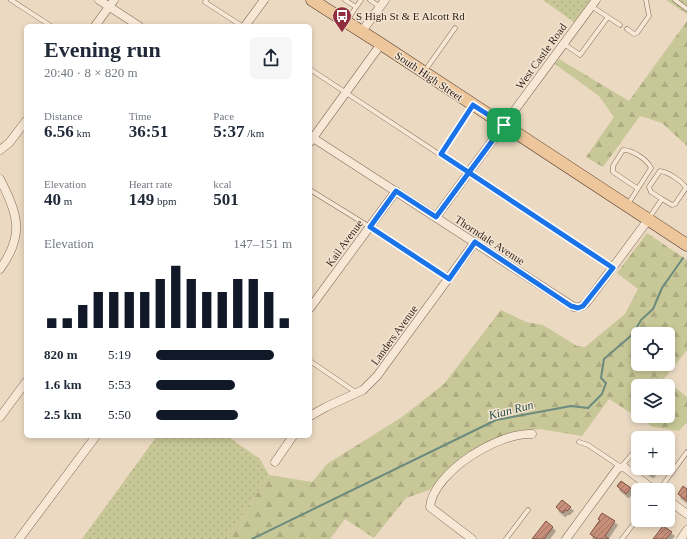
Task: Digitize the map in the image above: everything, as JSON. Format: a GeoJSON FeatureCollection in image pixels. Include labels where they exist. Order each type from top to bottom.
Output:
{"type":"FeatureCollection","features":[{"type":"Feature","properties":{"kind":"main road","name":"South High Street"},"geometry":{"type":"LineString","coordinates":[[313,0],[687,245]]}},
{"type":"Feature","properties":{"kind":"street"},"geometry":{"type":"LineString","coordinates":[[99,0],[111,3],[137,24]]}},
{"type":"Feature","properties":{"kind":"street"},"geometry":{"type":"LineString","coordinates":[[246,24],[264,0]]}},
{"type":"Feature","properties":{"kind":"street"},"geometry":{"type":"LineString","coordinates":[[96,24],[111,3]]}},
{"type":"Feature","properties":{"kind":"street"},"geometry":{"type":"LineString","coordinates":[[362,32],[383,3]]}},
{"type":"Feature","properties":{"kind":"street","name":"West Castle Road"},"geometry":{"type":"LineString","coordinates":[[436,217],[593,3]]}},
{"type":"Feature","properties":{"kind":"street"},"geometry":{"type":"LineString","coordinates":[[312,137],[381,44]]}},
{"type":"Feature","properties":{"kind":"street"},"geometry":{"type":"LineString","coordinates":[[0,150],[9,143],[24,124]]}},
{"type":"Feature","properties":{"kind":"street","name":"Thorndale Avenue"},"geometry":{"type":"LineString","coordinates":[[312,139],[475,242],[571,306],[578,308],[583,306],[613,268]]}},
{"type":"Feature","properties":{"kind":"street"},"geometry":{"type":"LineString","coordinates":[[0,179],[12,205],[16,220],[14,244],[10,254],[0,269]]}},
{"type":"Feature","properties":{"kind":"street","name":"Kail Avenue"},"geometry":{"type":"LineString","coordinates":[[312,305],[396,191]]}},
{"type":"Feature","properties":{"kind":"street"},"geometry":{"type":"LineString","coordinates":[[613,268],[648,220]]}},
{"type":"Feature","properties":{"kind":"street","name":"Landers Avenue"},"geometry":{"type":"LineString","coordinates":[[312,415],[326,406],[357,393],[368,386],[377,376],[475,242]]}},
{"type":"Feature","properties":{"kind":"street"},"geometry":{"type":"LineString","coordinates":[[0,417],[24,385]]}},
{"type":"Feature","properties":{"kind":"street"},"geometry":{"type":"LineString","coordinates":[[472,539],[430,507],[433,495],[448,476],[464,461],[490,445],[506,438],[521,434],[532,434]]}},
{"type":"Feature","properties":{"kind":"street"},"geometry":{"type":"LineString","coordinates":[[20,539],[95,438]]}},
{"type":"Feature","properties":{"kind":"street"},"geometry":{"type":"LineString","coordinates":[[275,462],[292,438]]}},
{"type":"Feature","properties":{"kind":"street"},"geometry":{"type":"LineString","coordinates":[[566,539],[618,468],[624,467],[645,483]]}},
{"type":"Feature","properties":{"kind":"street"},"geometry":{"type":"LineString","coordinates":[[675,505],[687,514]]}},
{"type":"Feature","properties":{"kind":"street"},"geometry":{"type":"LineString","coordinates":[[681,539],[687,530]]}},
{"type":"Feature","properties":{"kind":"lane"},"geometry":{"type":"LineString","coordinates":[[11,0],[47,24]]}},
{"type":"Feature","properties":{"kind":"lane"},"geometry":{"type":"LineString","coordinates":[[345,0],[356,7]]}},
{"type":"Feature","properties":{"kind":"lane"},"geometry":{"type":"LineString","coordinates":[[346,22],[361,0]]}},
{"type":"Feature","properties":{"kind":"lane"},"geometry":{"type":"LineString","coordinates":[[370,0],[383,3]]}},
{"type":"Feature","properties":{"kind":"lane"},"geometry":{"type":"LineString","coordinates":[[627,29],[634,34],[637,33],[649,16],[646,0]]}},
{"type":"Feature","properties":{"kind":"lane"},"geometry":{"type":"LineString","coordinates":[[675,0],[687,9]]}},
{"type":"Feature","properties":{"kind":"lane"},"geometry":{"type":"LineString","coordinates":[[205,1],[239,24]]}},
{"type":"Feature","properties":{"kind":"lane"},"geometry":{"type":"LineString","coordinates":[[593,3],[608,17],[620,25]]}},
{"type":"Feature","properties":{"kind":"lane"},"geometry":{"type":"LineString","coordinates":[[564,44],[580,55],[608,17]]}},
{"type":"Feature","properties":{"kind":"lane"},"geometry":{"type":"LineString","coordinates":[[424,72],[455,28]]}},
{"type":"Feature","properties":{"kind":"lane"},"geometry":{"type":"LineString","coordinates":[[312,71],[441,154],[613,268]]}},
{"type":"Feature","properties":{"kind":"lane"},"geometry":{"type":"LineString","coordinates":[[441,154],[473,105]]}},
{"type":"Feature","properties":{"kind":"lane"},"geometry":{"type":"LineString","coordinates":[[627,206],[651,168],[649,163],[628,150],[623,150],[613,166],[614,172],[638,188]]}},
{"type":"Feature","properties":{"kind":"lane"},"geometry":{"type":"LineString","coordinates":[[660,171],[666,172],[686,188],[675,204],[672,205],[662,199],[651,192],[649,187],[660,171]]}},
{"type":"Feature","properties":{"kind":"lane"},"geometry":{"type":"LineString","coordinates":[[312,191],[449,279]]}},
{"type":"Feature","properties":{"kind":"lane"},"geometry":{"type":"LineString","coordinates":[[648,220],[662,199]]}},
{"type":"Feature","properties":{"kind":"lane"},"geometry":{"type":"LineString","coordinates":[[312,362],[357,393]]}},
{"type":"Feature","properties":{"kind":"lane"},"geometry":{"type":"LineString","coordinates":[[579,442],[588,445],[621,467],[631,455]]}},
{"type":"Feature","properties":{"kind":"lane"},"geometry":{"type":"LineString","coordinates":[[664,483],[687,452]]}},
{"type":"Feature","properties":{"kind":"lane"},"geometry":{"type":"LineString","coordinates":[[506,539],[528,510]]}},
{"type":"Feature","properties":{"kind":"lane"},"geometry":{"type":"LineString","coordinates":[[622,539],[631,527]]}},
{"type":"Feature","properties":{"kind":"green space"},"geometry":{"type":"Polygon","coordinates":[[[543,0],[592,0],[575,23],[543,0]]]}},
{"type":"Feature","properties":{"kind":"green space"},"geometry":{"type":"Polygon","coordinates":[[[666,0],[687,0],[687,14],[666,0]]]}},
{"type":"Feature","properties":{"kind":"green space"},"geometry":{"type":"Polygon","coordinates":[[[687,21],[687,146],[662,123],[640,116],[603,167],[586,157],[614,117],[599,96],[555,64],[559,59],[629,101],[687,21]]]}},
{"type":"Feature","properties":{"kind":"green space"},"geometry":{"type":"Polygon","coordinates":[[[647,233],[687,260],[687,350],[675,365],[675,327],[631,327],[631,371],[670,371],[664,379],[631,379],[631,413],[609,399],[582,436],[540,429],[517,431],[456,464],[429,490],[406,498],[374,538],[345,519],[330,539],[227,539],[269,475],[312,482],[327,464],[402,417],[444,384],[501,310],[526,322],[543,325],[577,346],[585,347],[625,314],[638,289],[617,273],[647,233]]]}},
{"type":"Feature","properties":{"kind":"green space"},"geometry":{"type":"Polygon","coordinates":[[[675,388],[687,397],[687,422],[679,431],[653,427],[647,423],[675,423],[675,388]]]}},
{"type":"Feature","properties":{"kind":"green space"},"geometry":{"type":"Polygon","coordinates":[[[156,438],[230,438],[260,459],[269,475],[227,539],[82,539],[156,438]]]}},
{"type":"Feature","properties":{"kind":"building"},"geometry":{"type":"Polygon","coordinates":[[[621,481],[631,488],[626,494],[617,486],[621,481]]]}},
{"type":"Feature","properties":{"kind":"building"},"geometry":{"type":"Polygon","coordinates":[[[683,486],[687,489],[687,501],[678,494],[683,486]]]}},
{"type":"Feature","properties":{"kind":"building"},"geometry":{"type":"Polygon","coordinates":[[[562,500],[571,507],[563,513],[556,507],[562,500]]]}},
{"type":"Feature","properties":{"kind":"building"},"geometry":{"type":"Polygon","coordinates":[[[602,513],[615,521],[605,536],[609,539],[597,539],[590,534],[600,520],[598,519],[602,513]]]}},
{"type":"Feature","properties":{"kind":"building"},"geometry":{"type":"Polygon","coordinates":[[[546,521],[553,527],[544,539],[532,539],[546,521]]]}},
{"type":"Feature","properties":{"kind":"building"},"geometry":{"type":"Polygon","coordinates":[[[662,527],[672,532],[666,539],[653,539],[662,527]]]}},
{"type":"Feature","properties":{"kind":"waterway","name":"Kian Run"},"geometry":{"type":"LineString","coordinates":[[252,539],[496,420],[571,406],[588,408],[602,394],[606,383],[601,378],[604,359],[633,334],[641,320],[653,309],[662,288],[683,258]]}},
{"type":"Feature","properties":{"kind":"place","name":"S High St & E Alcott Rd"},"geometry":{"type":"Point","coordinates":[342,33]}},
{"type":"Feature","properties":{"kind":"route"},"geometry":{"type":"LineString","coordinates":[[504,125],[468,173],[436,217],[396,191],[370,227],[449,279],[475,242],[571,306],[578,308],[583,306],[613,268],[468,173],[441,154],[473,105],[504,125]]}}]}
